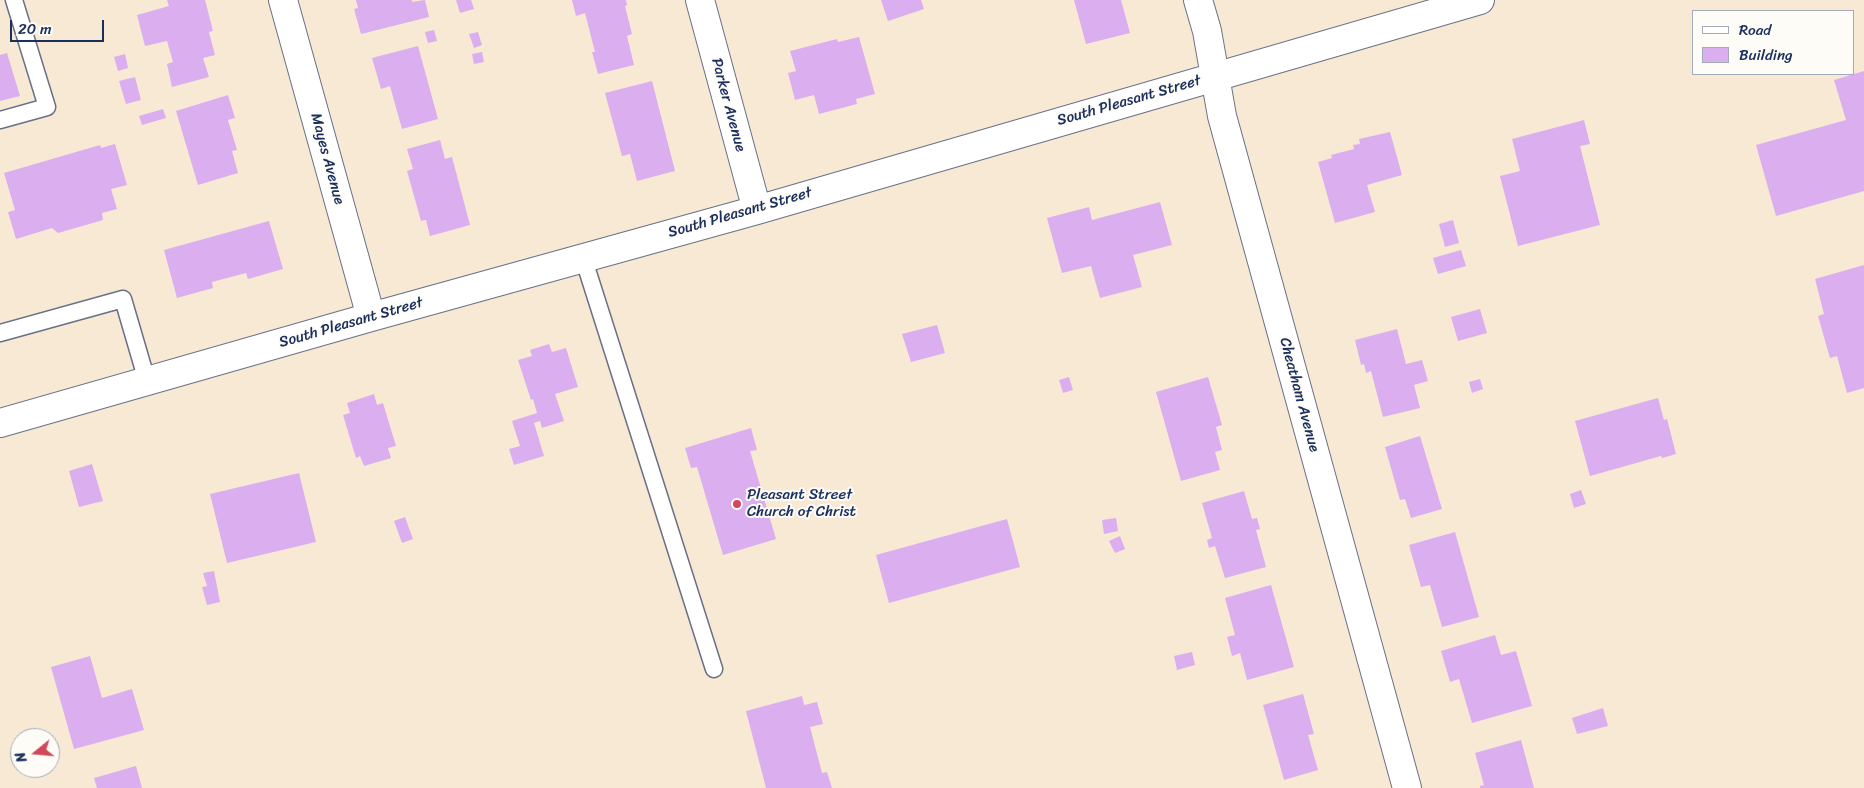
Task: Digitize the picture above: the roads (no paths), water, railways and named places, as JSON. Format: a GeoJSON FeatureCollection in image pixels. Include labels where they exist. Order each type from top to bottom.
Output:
{"type":"FeatureCollection","features":[{"type":"Feature","properties":{"kind":"street","name":"Mayes Avenue"},"geometry":{"type":"LineString","coordinates":[[283,0],[371,317]]}},
{"type":"Feature","properties":{"kind":"street","name":"Parker Avenue"},"geometry":{"type":"LineString","coordinates":[[700,0],[757,210]]}},
{"type":"Feature","properties":{"kind":"street","name":"Cheatham Avenue"},"geometry":{"type":"LineString","coordinates":[[1198,0],[1207,30],[1222,116],[1407,788]]}},
{"type":"Feature","properties":{"kind":"street","name":"South Pleasant Street"},"geometry":{"type":"LineString","coordinates":[[0,423],[583,257],[757,210],[1480,0]]}},
{"type":"Feature","properties":{"kind":"lane"},"geometry":{"type":"LineString","coordinates":[[0,120],[46,107],[14,0]]}},
{"type":"Feature","properties":{"kind":"lane"},"geometry":{"type":"LineString","coordinates":[[583,257],[714,670]]}},
{"type":"Feature","properties":{"kind":"lane"},"geometry":{"type":"LineString","coordinates":[[0,333],[123,299],[147,381]]}},
{"type":"Feature","properties":{"kind":"place","name":"Pleasant Street Church of Christ"},"geometry":{"type":"Point","coordinates":[737,504]}}]}
